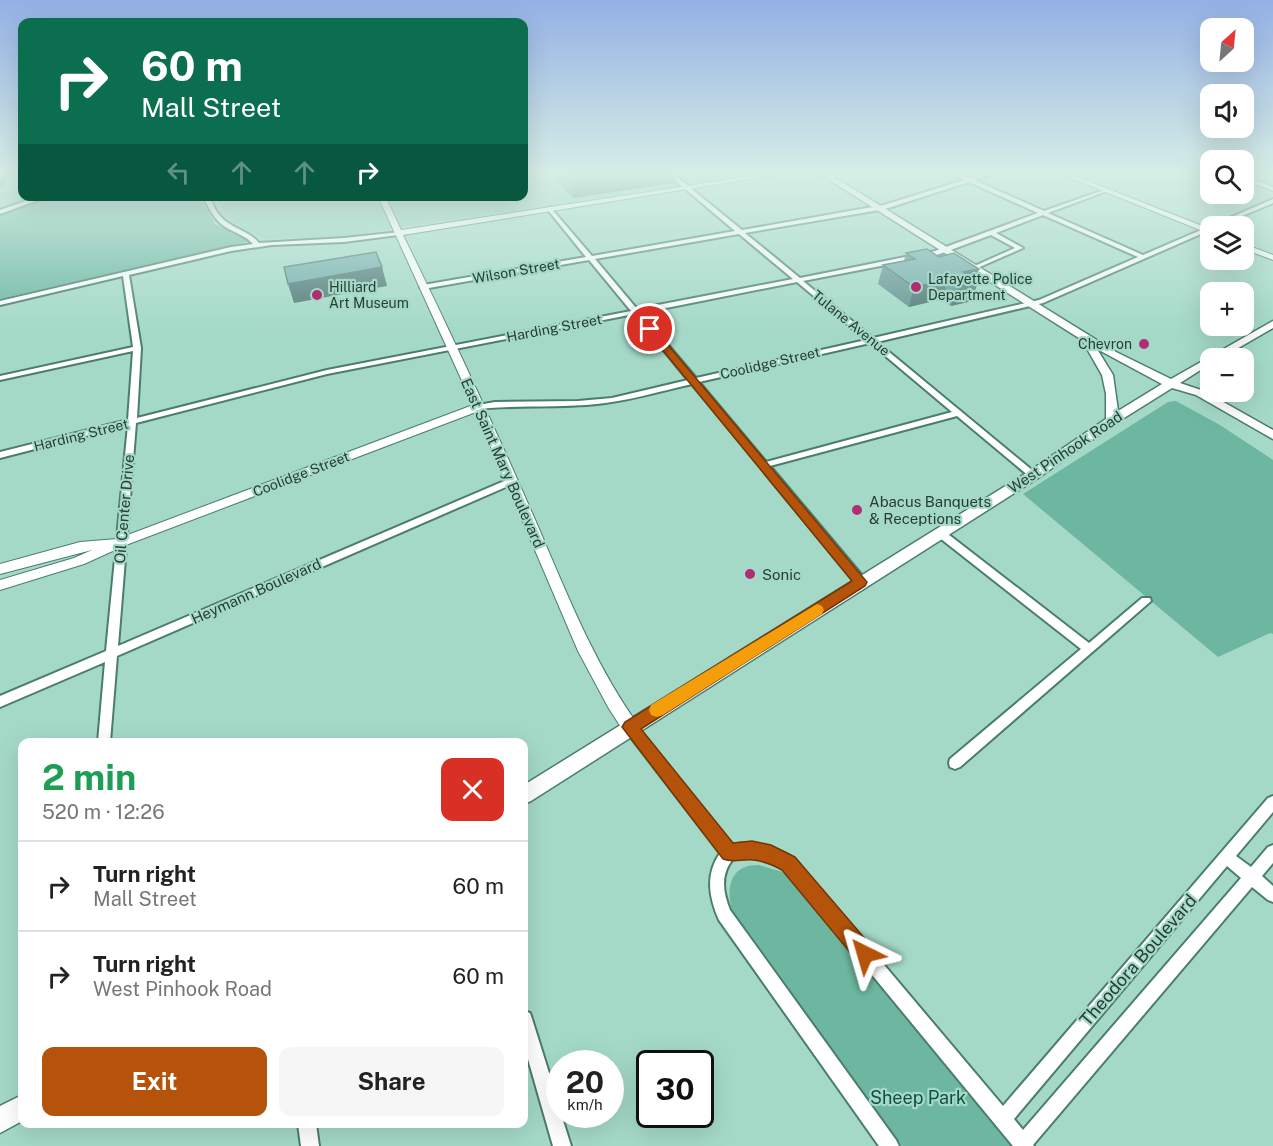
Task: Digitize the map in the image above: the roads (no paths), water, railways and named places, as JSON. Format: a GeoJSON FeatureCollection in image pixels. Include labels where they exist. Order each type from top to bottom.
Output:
{"type":"FeatureCollection","features":[{"type":"Feature","properties":{"kind":"main road"},"geometry":{"type":"LineString","coordinates":[[906,225],[1086,338],[1171,384],[1188,398],[1273,446]]}},
{"type":"Feature","properties":{"kind":"main road","name":"West Pinhook Road"},"geometry":{"type":"LineString","coordinates":[[1231,348],[1273,324]]}},
{"type":"Feature","properties":{"kind":"main road"},"geometry":{"type":"LineString","coordinates":[[1086,338],[1090,350],[1105,368],[1113,388],[1112,420]]}},
{"type":"Feature","properties":{"kind":"main road","name":"West Pinhook Road"},"geometry":{"type":"LineString","coordinates":[[528,792],[1033,475],[1112,420],[1200,366]]}},
{"type":"Feature","properties":{"kind":"main road"},"geometry":{"type":"LineString","coordinates":[[1171,384],[1200,393],[1273,435]]}},
{"type":"Feature","properties":{"kind":"main road"},"geometry":{"type":"LineString","coordinates":[[0,1120],[18,1109]]}},
{"type":"Feature","properties":{"kind":"street"},"geometry":{"type":"LineString","coordinates":[[230,225],[253,239],[257,245]]}},
{"type":"Feature","properties":{"kind":"street","name":"East Saint Mary Boulevard"},"geometry":{"type":"LineString","coordinates":[[395,225],[512,481],[590,662],[614,705],[630,727]]}},
{"type":"Feature","properties":{"kind":"street"},"geometry":{"type":"LineString","coordinates":[[0,303],[257,245],[344,240],[446,225]]}},
{"type":"Feature","properties":{"kind":"street"},"geometry":{"type":"LineString","coordinates":[[563,225],[861,582]]}},
{"type":"Feature","properties":{"kind":"street","name":"Tulane Avenue"},"geometry":{"type":"LineString","coordinates":[[731,225],[1033,475]]}},
{"type":"Feature","properties":{"kind":"street","name":"Wilson Street"},"geometry":{"type":"LineString","coordinates":[[423,287],[777,225]]}},
{"type":"Feature","properties":{"kind":"street","name":"Harding Street"},"geometry":{"type":"LineString","coordinates":[[0,454],[302,378],[945,250],[1012,225]]}},
{"type":"Feature","properties":{"kind":"street"},"geometry":{"type":"LineString","coordinates":[[1072,225],[1142,257]]}},
{"type":"Feature","properties":{"kind":"street"},"geometry":{"type":"LineString","coordinates":[[973,268],[1020,248],[992,233]]}},
{"type":"Feature","properties":{"kind":"street","name":"Coolidge Street"},"geometry":{"type":"LineString","coordinates":[[0,585],[79,561],[121,542],[478,407],[525,403],[585,404],[1031,304],[1200,233]]}},
{"type":"Feature","properties":{"kind":"street"},"geometry":{"type":"LineString","coordinates":[[1254,250],[1273,258]]}},
{"type":"Feature","properties":{"kind":"street","name":"Oil Center Drive"},"geometry":{"type":"LineString","coordinates":[[104,738],[137,348],[126,275]]}},
{"type":"Feature","properties":{"kind":"street"},"geometry":{"type":"LineString","coordinates":[[0,378],[137,348]]}},
{"type":"Feature","properties":{"kind":"street"},"geometry":{"type":"LineString","coordinates":[[764,465],[959,413]]}},
{"type":"Feature","properties":{"kind":"street","name":"Heymann Boulevard"},"geometry":{"type":"LineString","coordinates":[[0,702],[512,481]]}},
{"type":"Feature","properties":{"kind":"street"},"geometry":{"type":"LineString","coordinates":[[940,533],[1089,649]]}},
{"type":"Feature","properties":{"kind":"street","name":"Coolidge Street"},"geometry":{"type":"LineString","coordinates":[[0,569],[80,547],[121,542]]}},
{"type":"Feature","properties":{"kind":"street"},"geometry":{"type":"LineString","coordinates":[[955,763],[1146,601]]}},
{"type":"Feature","properties":{"kind":"street"},"geometry":{"type":"LineString","coordinates":[[630,727],[729,853]]}},
{"type":"Feature","properties":{"kind":"street","name":"Theodora Boulevard"},"geometry":{"type":"LineString","coordinates":[[1003,1119],[1273,802]]}},
{"type":"Feature","properties":{"kind":"street"},"geometry":{"type":"LineString","coordinates":[[890,1146],[724,915],[716,880],[721,862],[729,853],[752,850],[771,854],[789,863],[1024,1145]]}},
{"type":"Feature","properties":{"kind":"street","name":"Theodora Boulevard"},"geometry":{"type":"LineString","coordinates":[[1024,1145],[1273,852]]}},
{"type":"Feature","properties":{"kind":"street"},"geometry":{"type":"LineString","coordinates":[[1227,857],[1273,895]]}},
{"type":"Feature","properties":{"kind":"street"},"geometry":{"type":"LineString","coordinates":[[528,1032],[562,1146]]}},
{"type":"Feature","properties":{"kind":"street"},"geometry":{"type":"LineString","coordinates":[[308,1128],[310,1146]]}},
{"type":"Feature","properties":{"kind":"place","name":"Lafayette Police Department"},"geometry":{"type":"Point","coordinates":[916,287]}},
{"type":"Feature","properties":{"kind":"place","name":"Hilliard Art Museum"},"geometry":{"type":"Point","coordinates":[317,295]}},
{"type":"Feature","properties":{"kind":"place","name":"Chevron"},"geometry":{"type":"Point","coordinates":[1144,344]}},
{"type":"Feature","properties":{"kind":"place","name":"Abacus Banquets & Receptions"},"geometry":{"type":"Point","coordinates":[857,510]}},
{"type":"Feature","properties":{"kind":"place","name":"Sonic"},"geometry":{"type":"Point","coordinates":[750,574]}},
{"type":"Feature","properties":{"kind":"park label","name":"Sheep Park"},"geometry":{"type":"Point","coordinates":[918,1097]}}]}
